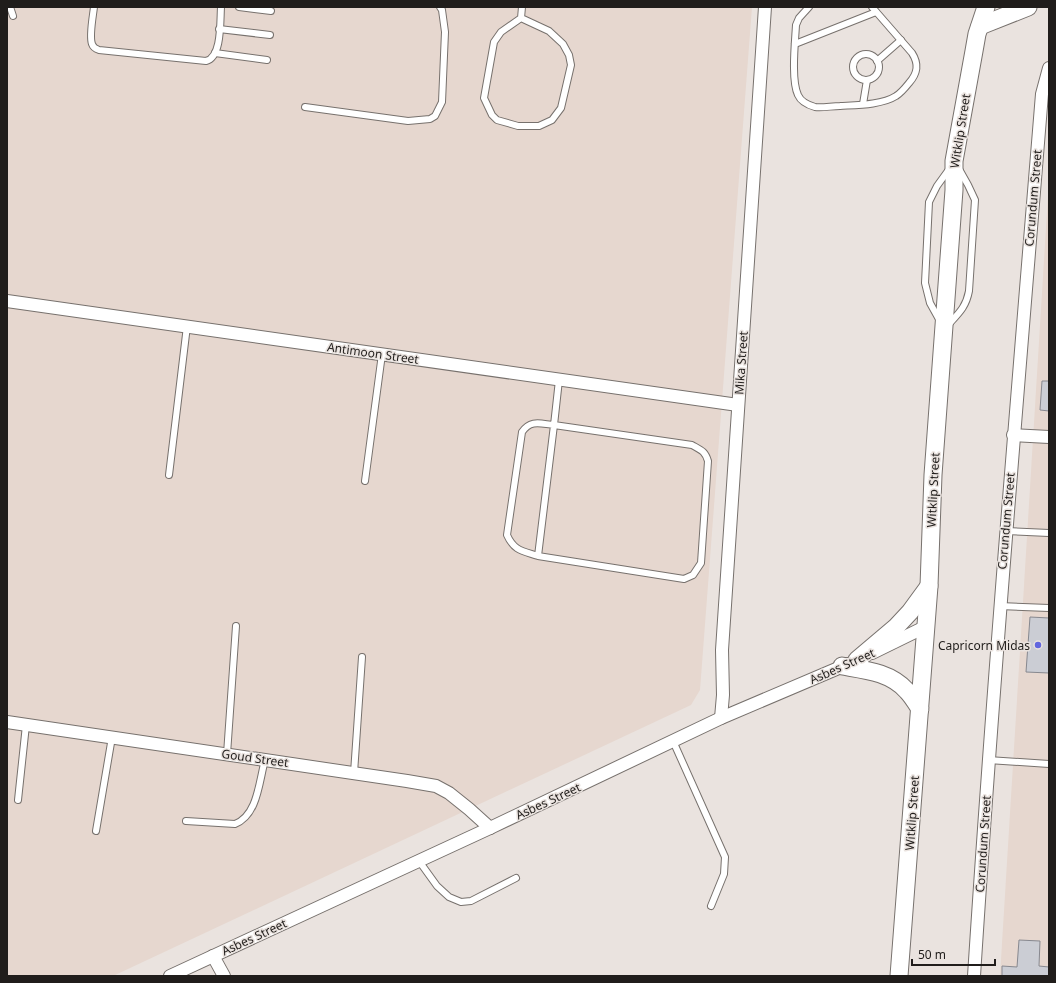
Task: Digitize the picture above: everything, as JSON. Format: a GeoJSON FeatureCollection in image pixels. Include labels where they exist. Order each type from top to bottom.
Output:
{"type":"FeatureCollection","features":[{"type":"Feature","properties":{"kind":"main road"},"geometry":{"type":"LineString","coordinates":[[974,7],[974,16],[979,30],[1028,7]]}},
{"type":"Feature","properties":{"kind":"main road","name":"Witklip Street"},"geometry":{"type":"LineString","coordinates":[[899,976],[925,627],[930,586],[933,475],[954,190],[954,162],[979,30],[986,7]]}},
{"type":"Feature","properties":{"kind":"main road"},"geometry":{"type":"LineString","coordinates":[[850,663],[896,627],[910,612],[930,586]]}},
{"type":"Feature","properties":{"kind":"main road"},"geometry":{"type":"LineString","coordinates":[[850,663],[874,671],[893,680],[907,690],[920,709]]}},
{"type":"Feature","properties":{"kind":"street","name":"Mika Street"},"geometry":{"type":"LineString","coordinates":[[721,718],[723,695],[722,650],[765,7]]}},
{"type":"Feature","properties":{"kind":"street","name":"Corundum Street"},"geometry":{"type":"LineString","coordinates":[[974,976],[999,606],[1013,435],[1042,94],[1049,68]]}},
{"type":"Feature","properties":{"kind":"street","name":"Antimoon Street"},"geometry":{"type":"LineString","coordinates":[[7,301],[738,405]]}},
{"type":"Feature","properties":{"kind":"street"},"geometry":{"type":"LineString","coordinates":[[1013,435],[1049,437]]}},
{"type":"Feature","properties":{"kind":"street","name":"Asbes Street"},"geometry":{"type":"LineString","coordinates":[[170,976],[490,828],[721,718],[850,663],[925,627]]}},
{"type":"Feature","properties":{"kind":"street","name":"Goud Street"},"geometry":{"type":"LineString","coordinates":[[7,722],[436,786],[460,801],[490,828]]}},
{"type":"Feature","properties":{"kind":"street"},"geometry":{"type":"LineString","coordinates":[[214,956],[224,976]]}},
{"type":"Feature","properties":{"kind":"lane"},"geometry":{"type":"LineString","coordinates":[[10,7],[13,16]]}},
{"type":"Feature","properties":{"kind":"lane"},"geometry":{"type":"LineString","coordinates":[[94,7],[92,43],[96,49],[206,61],[212,59],[216,53],[221,7]]}},
{"type":"Feature","properties":{"kind":"lane"},"geometry":{"type":"LineString","coordinates":[[239,7],[271,11]]}},
{"type":"Feature","properties":{"kind":"lane"},"geometry":{"type":"LineString","coordinates":[[305,106],[408,121],[430,119],[435,116],[442,102],[446,32],[442,10],[440,7]]}},
{"type":"Feature","properties":{"kind":"lane"},"geometry":{"type":"LineString","coordinates":[[521,18],[549,31],[563,44],[569,55],[571,65],[561,108],[552,120],[539,126],[518,126],[497,120],[492,115],[484,98],[494,42],[501,32],[521,18],[522,7]]}},
{"type":"Feature","properties":{"kind":"lane"},"geometry":{"type":"LineString","coordinates":[[795,44],[874,10],[912,53],[916,60],[917,70],[914,78],[896,96],[883,101],[817,107],[805,103],[798,95],[794,81],[795,44],[796,26],[799,18],[809,7]]}},
{"type":"Feature","properties":{"kind":"lane"},"geometry":{"type":"LineString","coordinates":[[219,29],[270,35]]}},
{"type":"Feature","properties":{"kind":"lane"},"geometry":{"type":"LineString","coordinates":[[877,61],[901,40]]}},
{"type":"Feature","properties":{"kind":"lane"},"geometry":{"type":"LineString","coordinates":[[216,53],[267,60]]}},
{"type":"Feature","properties":{"kind":"lane"},"geometry":{"type":"LineString","coordinates":[[870,55],[877,61],[878,65],[877,73],[871,79],[867,80],[858,77],[855,74],[854,66],[855,61],[858,58],[870,55]]}},
{"type":"Feature","properties":{"kind":"lane"},"geometry":{"type":"LineString","coordinates":[[863,104],[867,80]]}},
{"type":"Feature","properties":{"kind":"lane"},"geometry":{"type":"LineString","coordinates":[[954,162],[975,200],[967,301],[964,307],[944,329],[930,303],[925,283],[929,202],[937,186],[954,162]]}},
{"type":"Feature","properties":{"kind":"lane"},"geometry":{"type":"LineString","coordinates":[[169,475],[187,326]]}},
{"type":"Feature","properties":{"kind":"lane"},"geometry":{"type":"LineString","coordinates":[[365,481],[382,354]]}},
{"type":"Feature","properties":{"kind":"lane"},"geometry":{"type":"LineString","coordinates":[[538,556],[559,380]]}},
{"type":"Feature","properties":{"kind":"lane"},"geometry":{"type":"LineString","coordinates":[[532,423],[554,425],[692,445],[702,450],[708,461],[701,563],[694,575],[684,579],[538,556],[520,550],[514,546],[507,535],[522,432],[526,426],[532,423]]}},
{"type":"Feature","properties":{"kind":"lane"},"geometry":{"type":"LineString","coordinates":[[1006,531],[1049,533]]}},
{"type":"Feature","properties":{"kind":"lane"},"geometry":{"type":"LineString","coordinates":[[999,606],[1049,608]]}},
{"type":"Feature","properties":{"kind":"lane"},"geometry":{"type":"LineString","coordinates":[[227,754],[236,626]]}},
{"type":"Feature","properties":{"kind":"lane"},"geometry":{"type":"LineString","coordinates":[[354,773],[362,657]]}},
{"type":"Feature","properties":{"kind":"lane"},"geometry":{"type":"LineString","coordinates":[[18,800],[26,724]]}},
{"type":"Feature","properties":{"kind":"lane"},"geometry":{"type":"LineString","coordinates":[[96,831],[112,737]]}},
{"type":"Feature","properties":{"kind":"lane"},"geometry":{"type":"LineString","coordinates":[[673,741],[725,858],[724,874],[711,906]]}},
{"type":"Feature","properties":{"kind":"lane"},"geometry":{"type":"LineString","coordinates":[[186,821],[234,824],[243,819],[251,812],[255,802],[265,760]]}},
{"type":"Feature","properties":{"kind":"lane"},"geometry":{"type":"LineString","coordinates":[[988,760],[1049,764]]}},
{"type":"Feature","properties":{"kind":"lane"},"geometry":{"type":"LineString","coordinates":[[419,861],[448,897],[461,902],[471,902],[516,878]]}},
{"type":"Feature","properties":{"kind":"shaded area"},"geometry":{"type":"Polygon","coordinates":[[[7,7],[752,7],[700,690],[691,705],[113,976],[7,976],[7,7]]]}},
{"type":"Feature","properties":{"kind":"shaded area"},"geometry":{"type":"Polygon","coordinates":[[[1049,179],[1049,976],[1000,976],[1049,179]]]}},
{"type":"Feature","properties":{"kind":"building"},"geometry":{"type":"Polygon","coordinates":[[[1042,381],[1049,381],[1049,411],[1040,410],[1042,381]]]}},
{"type":"Feature","properties":{"kind":"building","name":"Capricorn Midas"},"geometry":{"type":"Polygon","coordinates":[[[1030,617],[1049,618],[1049,673],[1026,672],[1030,617]]]}},
{"type":"Feature","properties":{"kind":"building"},"geometry":{"type":"Polygon","coordinates":[[[1019,940],[1040,941],[1039,966],[1049,967],[1049,976],[1002,976],[1002,966],[1017,967],[1019,940]]]}},
{"type":"Feature","properties":{"kind":"place","name":"Capricorn Midas"},"geometry":{"type":"Point","coordinates":[1038,645]}}]}
